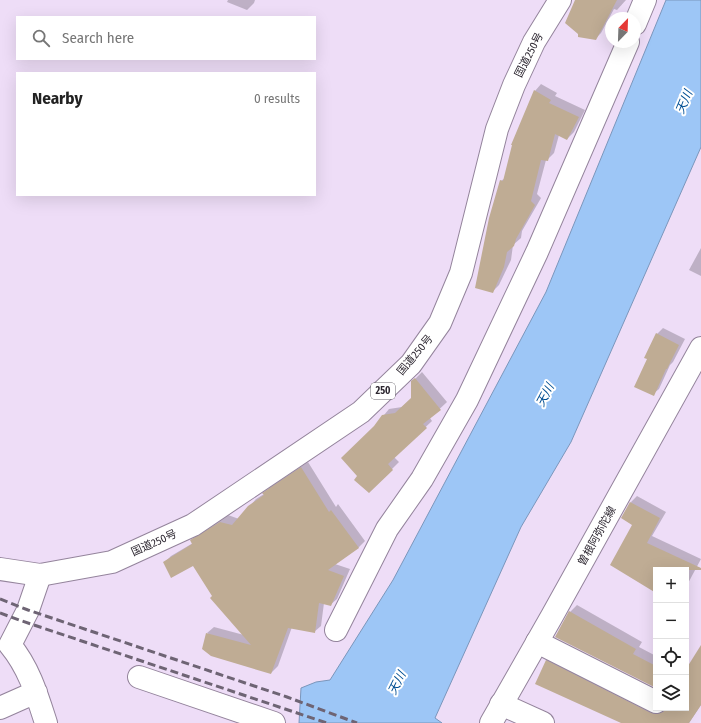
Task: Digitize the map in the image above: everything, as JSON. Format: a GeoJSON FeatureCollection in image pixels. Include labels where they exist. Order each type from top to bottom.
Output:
{"type":"FeatureCollection","features":[{"type":"Feature","properties":{"kind":"main road","name":"国道250号"},"geometry":{"type":"LineString","coordinates":[[0,569],[40,575],[112,562],[193,526],[361,412],[411,364],[440,323],[461,273],[497,129],[514,85],[534,42],[560,0]]}},
{"type":"Feature","properties":{"kind":"main road"},"geometry":{"type":"LineString","coordinates":[[640,12],[645,0]]}},
{"type":"Feature","properties":{"kind":"main road"},"geometry":{"type":"LineString","coordinates":[[336,630],[387,528],[422,478],[467,400],[537,252],[625,48]]}},
{"type":"Feature","properties":{"kind":"main road","name":"曽根阿弥陀線"},"geometry":{"type":"LineString","coordinates":[[496,714],[701,348]]}},
{"type":"Feature","properties":{"kind":"main road"},"geometry":{"type":"LineString","coordinates":[[40,575],[28,610],[10,645],[21,659],[36,692],[46,723]]}},
{"type":"Feature","properties":{"kind":"main road"},"geometry":{"type":"LineString","coordinates":[[537,642],[653,700]]}},
{"type":"Feature","properties":{"kind":"main road"},"geometry":{"type":"LineString","coordinates":[[139,677],[274,723]]}},
{"type":"Feature","properties":{"kind":"main road"},"geometry":{"type":"LineString","coordinates":[[0,708],[36,692]]}},
{"type":"Feature","properties":{"kind":"main road"},"geometry":{"type":"LineString","coordinates":[[496,714],[543,723]]}},
{"type":"Feature","properties":{"kind":"water","name":"天川"},"geometry":{"type":"Polygon","coordinates":[[[666,0],[701,0],[701,147],[571,442],[521,527],[435,718],[442,723],[299,723],[301,688],[316,682],[330,680],[393,580],[546,292],[666,0]]]}},
{"type":"Feature","properties":{"kind":"building"},"geometry":{"type":"Polygon","coordinates":[[[575,0],[617,0],[611,12],[605,12],[605,23],[596,40],[578,37],[578,34],[565,23],[575,0]]]}},
{"type":"Feature","properties":{"kind":"building"},"geometry":{"type":"Polygon","coordinates":[[[534,90],[551,100],[549,103],[579,117],[567,140],[555,134],[548,161],[541,160],[531,201],[535,205],[516,239],[514,246],[507,252],[504,267],[493,293],[475,288],[489,218],[500,180],[503,181],[511,145],[534,90]]]}},
{"type":"Feature","properties":{"kind":"building"},"geometry":{"type":"Polygon","coordinates":[[[656,333],[679,345],[654,396],[634,387],[647,359],[644,358],[656,333]]]}},
{"type":"Feature","properties":{"kind":"building"},"geometry":{"type":"Polygon","coordinates":[[[415,378],[441,410],[423,424],[427,428],[388,464],[393,470],[369,493],[354,480],[357,476],[341,458],[374,426],[382,415],[395,413],[411,398],[411,381],[415,378]]]}},
{"type":"Feature","properties":{"kind":"building"},"geometry":{"type":"Polygon","coordinates":[[[301,467],[329,512],[331,510],[359,548],[328,570],[344,576],[331,606],[319,603],[315,633],[288,628],[271,674],[211,656],[202,649],[206,633],[251,645],[210,598],[212,596],[193,566],[171,578],[163,562],[192,544],[190,540],[220,522],[232,525],[248,506],[264,495],[262,493],[301,467]]]}},
{"type":"Feature","properties":{"kind":"building"},"geometry":{"type":"Polygon","coordinates":[[[630,502],[660,518],[647,543],[701,568],[701,570],[689,570],[689,567],[653,567],[653,591],[610,565],[632,525],[621,518],[630,502]]]}},
{"type":"Feature","properties":{"kind":"building"},"geometry":{"type":"Polygon","coordinates":[[[569,611],[636,649],[633,654],[653,664],[653,686],[555,637],[569,611]]]}},
{"type":"Feature","properties":{"kind":"building"},"geometry":{"type":"Polygon","coordinates":[[[701,645],[701,705],[689,723],[621,723],[535,684],[546,660],[651,713],[657,714],[664,711],[689,711],[689,664],[701,645]]]}},
{"type":"Feature","properties":{"kind":"railway"},"geometry":{"type":"LineString","coordinates":[[0,599],[28,610],[287,697],[357,723]]}},
{"type":"Feature","properties":{"kind":"railway"},"geometry":{"type":"LineString","coordinates":[[0,613],[327,723]]}}]}
